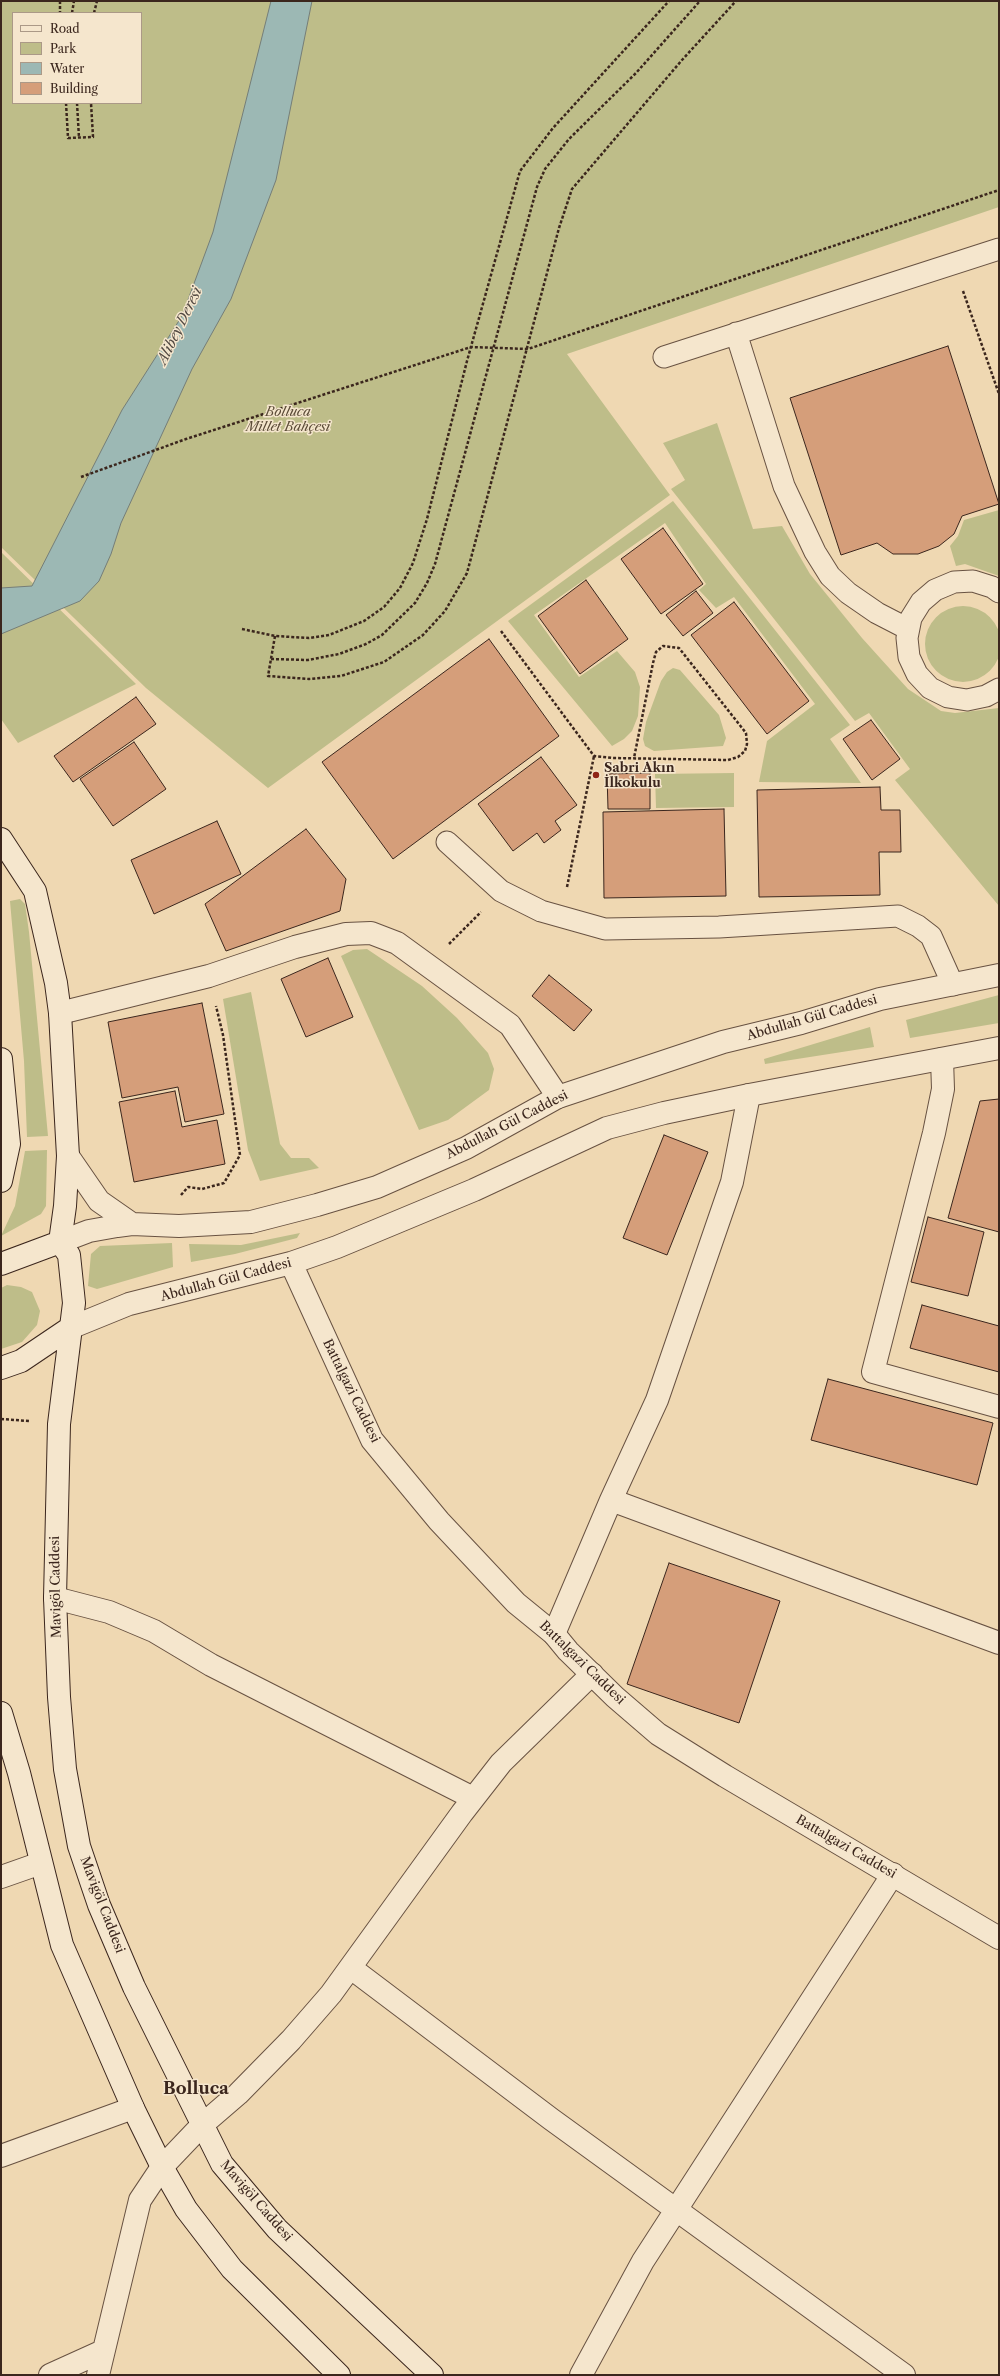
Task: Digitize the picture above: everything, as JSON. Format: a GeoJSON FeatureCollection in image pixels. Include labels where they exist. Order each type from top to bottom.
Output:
{"type":"FeatureCollection","features":[{"type":"Feature","properties":{"kind":"street"},"geometry":{"type":"LineString","coordinates":[[1,839],[35,891],[56,983],[60,1013],[68,1156],[65,1206],[60,1242]]}},
{"type":"Feature","properties":{"kind":"street"},"geometry":{"type":"LineString","coordinates":[[60,1013],[209,976],[295,947],[346,934],[371,933],[397,942],[510,1025],[558,1097]]}},
{"type":"Feature","properties":{"kind":"street","name":"Abdullah Gül Caddesi"},"geometry":{"type":"LineString","coordinates":[[1,1264],[88,1231],[132,1224],[179,1226],[251,1222],[377,1187],[466,1148],[558,1097],[723,1042],[801,1023],[880,999],[999,975]]}},
{"type":"Feature","properties":{"kind":"street","name":"Abdullah Gül Caddesi"},"geometry":{"type":"LineString","coordinates":[[1,1368],[21,1361],[70,1328],[129,1304],[291,1263],[398,1222],[608,1128],[664,1113],[749,1095],[999,1048]]}},
{"type":"Feature","properties":{"kind":"street"},"geometry":{"type":"LineString","coordinates":[[1,1059],[9,1144],[1,1181]]}},
{"type":"Feature","properties":{"kind":"street"},"geometry":{"type":"LineString","coordinates":[[942,1059],[942,1089],[934,1133],[873,1372],[999,1407]]}},
{"type":"Feature","properties":{"kind":"street"},"geometry":{"type":"LineString","coordinates":[[554,1634],[611,1500],[657,1400],[732,1182],[749,1095]]}},
{"type":"Feature","properties":{"kind":"street"},"geometry":{"type":"LineString","coordinates":[[68,1156],[99,1201],[132,1224]]}},
{"type":"Feature","properties":{"kind":"street","name":"Mavigöl Caddesi"},"geometry":{"type":"LineString","coordinates":[[60,1242],[69,1255],[73,1275],[74,1303],[60,1424],[55,1598],[59,1697],[65,1769],[79,1846],[99,1905],[134,1987],[222,2164],[277,2229],[432,2375]]}},
{"type":"Feature","properties":{"kind":"street","name":"Battalgazi Caddesi"},"geometry":{"type":"LineString","coordinates":[[291,1263],[372,1440],[439,1521],[516,1603],[554,1634],[568,1651],[615,1697],[658,1734],[725,1776],[999,1938]]}},
{"type":"Feature","properties":{"kind":"street"},"geometry":{"type":"LineString","coordinates":[[611,1500],[999,1644]]}},
{"type":"Feature","properties":{"kind":"street"},"geometry":{"type":"LineString","coordinates":[[55,1598],[109,1612],[154,1631],[211,1665],[473,1798]]}},
{"type":"Feature","properties":{"kind":"street"},"geometry":{"type":"LineString","coordinates":[[98,2375],[140,2200],[162,2167],[202,2125],[238,2094],[291,2040],[350,1968],[473,1798],[501,1763],[592,1674]]}},
{"type":"Feature","properties":{"kind":"street"},"geometry":{"type":"LineString","coordinates":[[1,1713],[19,1773],[62,1945],[133,2108],[162,2167],[186,2209],[232,2269],[339,2375]]}},
{"type":"Feature","properties":{"kind":"street"},"geometry":{"type":"LineString","coordinates":[[1,1877],[41,1863]]}},
{"type":"Feature","properties":{"kind":"street"},"geometry":{"type":"LineString","coordinates":[[581,2375],[643,2261],[893,1874]]}},
{"type":"Feature","properties":{"kind":"street"},"geometry":{"type":"LineString","coordinates":[[350,1968],[551,2119],[904,2375]]}},
{"type":"Feature","properties":{"kind":"street"},"geometry":{"type":"LineString","coordinates":[[1,2156],[133,2108]]}},
{"type":"Feature","properties":{"kind":"street"},"geometry":{"type":"LineString","coordinates":[[50,2375],[103,2351]]}},
{"type":"Feature","properties":{"kind":"lane"},"geometry":{"type":"LineString","coordinates":[[664,357],[999,249]]}},
{"type":"Feature","properties":{"kind":"lane"},"geometry":{"type":"LineString","coordinates":[[736,333],[784,486],[815,552],[830,576],[848,593],[877,614],[908,630]]}},
{"type":"Feature","properties":{"kind":"lane"},"geometry":{"type":"LineString","coordinates":[[999,592],[992,587],[973,581],[954,582],[935,590],[921,602],[911,618],[908,630],[909,657],[917,674],[930,688],[948,697],[967,700],[986,696],[999,689]]}},
{"type":"Feature","properties":{"kind":"lane"},"geometry":{"type":"LineString","coordinates":[[447,842],[501,891],[541,911],[605,929],[719,927],[898,916],[918,926],[931,936],[953,985]]}},
{"type":"Feature","properties":{"kind":"path"},"geometry":{"type":"LineString","coordinates":[[60,1],[60,12]]}},
{"type":"Feature","properties":{"kind":"path"},"geometry":{"type":"LineString","coordinates":[[72,12],[74,1]]}},
{"type":"Feature","properties":{"kind":"path"},"geometry":{"type":"LineString","coordinates":[[94,12],[97,1]]}},
{"type":"Feature","properties":{"kind":"path"},"geometry":{"type":"LineString","coordinates":[[242,629],[275,636],[309,638],[329,635],[364,620],[384,607],[400,588],[413,563],[427,519],[471,347],[520,171],[553,128],[669,1]]}},
{"type":"Feature","properties":{"kind":"path"},"geometry":{"type":"LineString","coordinates":[[271,658],[308,660],[339,654],[366,644],[382,635],[415,603],[427,583],[435,564],[495,348],[537,187],[545,169],[569,139],[636,72],[700,1]]}},
{"type":"Feature","properties":{"kind":"path"},"geometry":{"type":"LineString","coordinates":[[275,636],[268,676],[309,679],[341,676],[384,662],[423,635],[446,611],[467,573],[528,349],[559,228],[572,189],[677,65],[736,1]]}},
{"type":"Feature","properties":{"kind":"path"},"geometry":{"type":"LineString","coordinates":[[66,104],[68,138],[93,137],[91,104]]}},
{"type":"Feature","properties":{"kind":"path"},"geometry":{"type":"LineString","coordinates":[[77,104],[79,138]]}},
{"type":"Feature","properties":{"kind":"path"},"geometry":{"type":"LineString","coordinates":[[81,477],[186,439],[471,347],[528,349],[999,190]]}},
{"type":"Feature","properties":{"kind":"path"},"geometry":{"type":"LineString","coordinates":[[954,264],[999,394]]}},
{"type":"Feature","properties":{"kind":"path"},"geometry":{"type":"LineString","coordinates":[[502,631],[594,756],[561,917]]}},
{"type":"Feature","properties":{"kind":"path"},"geometry":{"type":"LineString","coordinates":[[594,756],[634,758],[728,760],[738,757],[745,751],[747,744],[746,733],[679,648],[663,646],[656,652],[634,758]]}},
{"type":"Feature","properties":{"kind":"path"},"geometry":{"type":"LineString","coordinates":[[427,965],[501,891]]}},
{"type":"Feature","properties":{"kind":"path"},"geometry":{"type":"LineString","coordinates":[[179,1226],[181,1194],[188,1187],[202,1188],[224,1183],[240,1155],[223,1034],[209,976]]}},
{"type":"Feature","properties":{"kind":"green space","name":"Bolluca Millet Bahçesi"},"geometry":{"type":"Polygon","coordinates":[[[1,1],[999,1],[999,207],[567,354],[670,495],[268,788],[146,688],[1,547],[1,1]]]}},
{"type":"Feature","properties":{"kind":"green space"},"geometry":{"type":"Polygon","coordinates":[[[717,423],[753,529],[782,526],[810,574],[862,638],[908,689],[941,711],[955,713],[999,708],[999,906],[895,780],[910,769],[869,713],[855,721],[671,489],[685,480],[663,443],[717,423]]]}},
{"type":"Feature","properties":{"kind":"green space"},"geometry":{"type":"Polygon","coordinates":[[[673,501],[850,725],[830,739],[861,783],[759,782],[767,741],[815,704],[734,597],[716,608],[699,590],[706,584],[665,523],[534,615],[579,677],[617,651],[635,672],[640,687],[638,716],[632,731],[624,739],[612,746],[508,621],[673,501]]]}},
{"type":"Feature","properties":{"kind":"green space"},"geometry":{"type":"Polygon","coordinates":[[[999,510],[999,576],[965,564],[956,566],[950,546],[958,536],[964,520],[999,510]]]}},
{"type":"Feature","properties":{"kind":"green space"},"geometry":{"type":"Polygon","coordinates":[[[1,552],[136,684],[18,743],[1,719],[1,552]]]}},
{"type":"Feature","properties":{"kind":"green space"},"geometry":{"type":"Polygon","coordinates":[[[963,606],[978,609],[990,617],[998,629],[1001,644],[998,659],[990,671],[978,679],[963,682],[948,679],[936,671],[928,659],[925,644],[928,629],[936,617],[948,609],[963,606]]]}},
{"type":"Feature","properties":{"kind":"green space"},"geometry":{"type":"Polygon","coordinates":[[[673,668],[680,670],[719,715],[726,738],[723,746],[654,751],[645,746],[643,739],[646,722],[661,681],[667,672],[673,668]]]}},
{"type":"Feature","properties":{"kind":"green space"},"geometry":{"type":"Polygon","coordinates":[[[734,773],[734,807],[656,808],[655,774],[734,773]]]}},
{"type":"Feature","properties":{"kind":"green space"},"geometry":{"type":"Polygon","coordinates":[[[20,899],[25,904],[29,932],[48,1136],[27,1137],[24,1061],[10,901],[20,899]]]}},
{"type":"Feature","properties":{"kind":"green space"},"geometry":{"type":"Polygon","coordinates":[[[367,949],[422,986],[457,1018],[488,1053],[494,1069],[489,1090],[448,1120],[419,1130],[341,956],[353,950],[367,949]]]}},
{"type":"Feature","properties":{"kind":"green space"},"geometry":{"type":"Polygon","coordinates":[[[251,992],[280,1144],[291,1158],[309,1158],[319,1168],[260,1181],[248,1150],[223,999],[251,992]]]}},
{"type":"Feature","properties":{"kind":"green space"},"geometry":{"type":"Polygon","coordinates":[[[999,995],[999,1023],[910,1038],[906,1020],[999,995]]]}},
{"type":"Feature","properties":{"kind":"green space"},"geometry":{"type":"Polygon","coordinates":[[[870,1027],[874,1047],[765,1064],[764,1059],[870,1027]]]}},
{"type":"Feature","properties":{"kind":"green space"},"geometry":{"type":"Polygon","coordinates":[[[47,1150],[46,1206],[41,1214],[1,1236],[15,1206],[25,1151],[47,1150]]]}},
{"type":"Feature","properties":{"kind":"green space"},"geometry":{"type":"Polygon","coordinates":[[[300,1233],[297,1238],[235,1254],[191,1262],[189,1244],[241,1245],[300,1233]]]}},
{"type":"Feature","properties":{"kind":"green space"},"geometry":{"type":"Polygon","coordinates":[[[172,1243],[173,1267],[97,1289],[88,1286],[91,1254],[100,1246],[172,1243]]]}},
{"type":"Feature","properties":{"kind":"green space"},"geometry":{"type":"Polygon","coordinates":[[[7,1285],[21,1287],[32,1292],[40,1311],[37,1325],[22,1342],[1,1349],[1,1288],[7,1285]]]}},
{"type":"Feature","properties":{"kind":"water","name":"Alibey Deresi"},"geometry":{"type":"Polygon","coordinates":[[[271,1],[312,1],[276,180],[231,299],[192,369],[121,523],[111,554],[99,581],[80,601],[1,634],[1,588],[32,586],[122,410],[182,316],[213,232],[271,1]]]}},
{"type":"Feature","properties":{"kind":"building"},"geometry":{"type":"Polygon","coordinates":[[[948,346],[999,504],[962,516],[954,534],[939,546],[918,554],[893,554],[877,543],[841,555],[790,398],[948,346]]]}},
{"type":"Feature","properties":{"kind":"building"},"geometry":{"type":"Polygon","coordinates":[[[663,528],[703,584],[661,614],[621,559],[663,528]]]}},
{"type":"Feature","properties":{"kind":"building"},"geometry":{"type":"Polygon","coordinates":[[[586,580],[628,639],[580,674],[538,616],[586,580]]]}},
{"type":"Feature","properties":{"kind":"building"},"geometry":{"type":"Polygon","coordinates":[[[696,591],[713,613],[683,636],[666,615],[696,591]]]}},
{"type":"Feature","properties":{"kind":"building"},"geometry":{"type":"Polygon","coordinates":[[[734,602],[809,701],[767,734],[691,635],[734,602]]]}},
{"type":"Feature","properties":{"kind":"building"},"geometry":{"type":"Polygon","coordinates":[[[489,639],[559,736],[393,859],[322,762],[489,639]]]}},
{"type":"Feature","properties":{"kind":"building"},"geometry":{"type":"Polygon","coordinates":[[[136,697],[156,724],[73,782],[54,756],[136,697]]]}},
{"type":"Feature","properties":{"kind":"building"},"geometry":{"type":"Polygon","coordinates":[[[871,720],[900,759],[872,780],[843,739],[871,720]]]}},
{"type":"Feature","properties":{"kind":"building"},"geometry":{"type":"Polygon","coordinates":[[[134,742],[166,789],[113,826],[80,779],[134,742]]]}},
{"type":"Feature","properties":{"kind":"building"},"geometry":{"type":"Polygon","coordinates":[[[541,757],[577,805],[555,821],[561,830],[544,843],[537,833],[513,851],[478,804],[541,757]]]}},
{"type":"Feature","properties":{"kind":"building"},"geometry":{"type":"Polygon","coordinates":[[[650,773],[650,809],[608,809],[607,774],[650,773]]]}},
{"type":"Feature","properties":{"kind":"building"},"geometry":{"type":"Polygon","coordinates":[[[880,787],[881,810],[900,810],[901,852],[879,852],[880,895],[759,897],[757,790],[880,787]]]}},
{"type":"Feature","properties":{"kind":"building"},"geometry":{"type":"Polygon","coordinates":[[[724,809],[726,896],[604,898],[603,812],[724,809]]]}},
{"type":"Feature","properties":{"kind":"building"},"geometry":{"type":"Polygon","coordinates":[[[217,821],[241,874],[154,914],[131,860],[217,821]]]}},
{"type":"Feature","properties":{"kind":"building"},"geometry":{"type":"Polygon","coordinates":[[[306,829],[346,879],[340,911],[226,951],[205,904],[306,829]]]}},
{"type":"Feature","properties":{"kind":"building"},"geometry":{"type":"Polygon","coordinates":[[[328,958],[353,1017],[306,1037],[281,979],[328,958]]]}},
{"type":"Feature","properties":{"kind":"building"},"geometry":{"type":"Polygon","coordinates":[[[549,975],[592,1010],[574,1031],[532,996],[549,975]]]}},
{"type":"Feature","properties":{"kind":"building"},"geometry":{"type":"Polygon","coordinates":[[[202,1003],[224,1114],[185,1122],[178,1087],[122,1098],[108,1022],[202,1003]]]}},
{"type":"Feature","properties":{"kind":"building"},"geometry":{"type":"Polygon","coordinates":[[[175,1091],[182,1127],[217,1120],[225,1164],[134,1182],[119,1102],[175,1091]]]}},
{"type":"Feature","properties":{"kind":"building"},"geometry":{"type":"Polygon","coordinates":[[[999,1099],[999,1232],[948,1218],[980,1101],[999,1099]]]}},
{"type":"Feature","properties":{"kind":"building"},"geometry":{"type":"Polygon","coordinates":[[[664,1135],[708,1152],[667,1255],[623,1238],[664,1135]]]}},
{"type":"Feature","properties":{"kind":"building"},"geometry":{"type":"Polygon","coordinates":[[[928,1217],[984,1232],[968,1296],[911,1282],[928,1217]]]}},
{"type":"Feature","properties":{"kind":"building"},"geometry":{"type":"Polygon","coordinates":[[[922,1305],[999,1326],[999,1372],[910,1348],[922,1305]]]}},
{"type":"Feature","properties":{"kind":"building"},"geometry":{"type":"Polygon","coordinates":[[[828,1379],[993,1423],[977,1485],[811,1440],[828,1379]]]}},
{"type":"Feature","properties":{"kind":"building"},"geometry":{"type":"Polygon","coordinates":[[[669,1563],[780,1601],[739,1723],[627,1684],[669,1563]]]}},
{"type":"Feature","properties":{"kind":"place","name":"Sabri Akın İlkokulu"},"geometry":{"type":"Point","coordinates":[596,775]}},
{"type":"Feature","properties":{"kind":"district","name":"Bolluca"},"geometry":{"type":"Point","coordinates":[196,2089]}}]}
